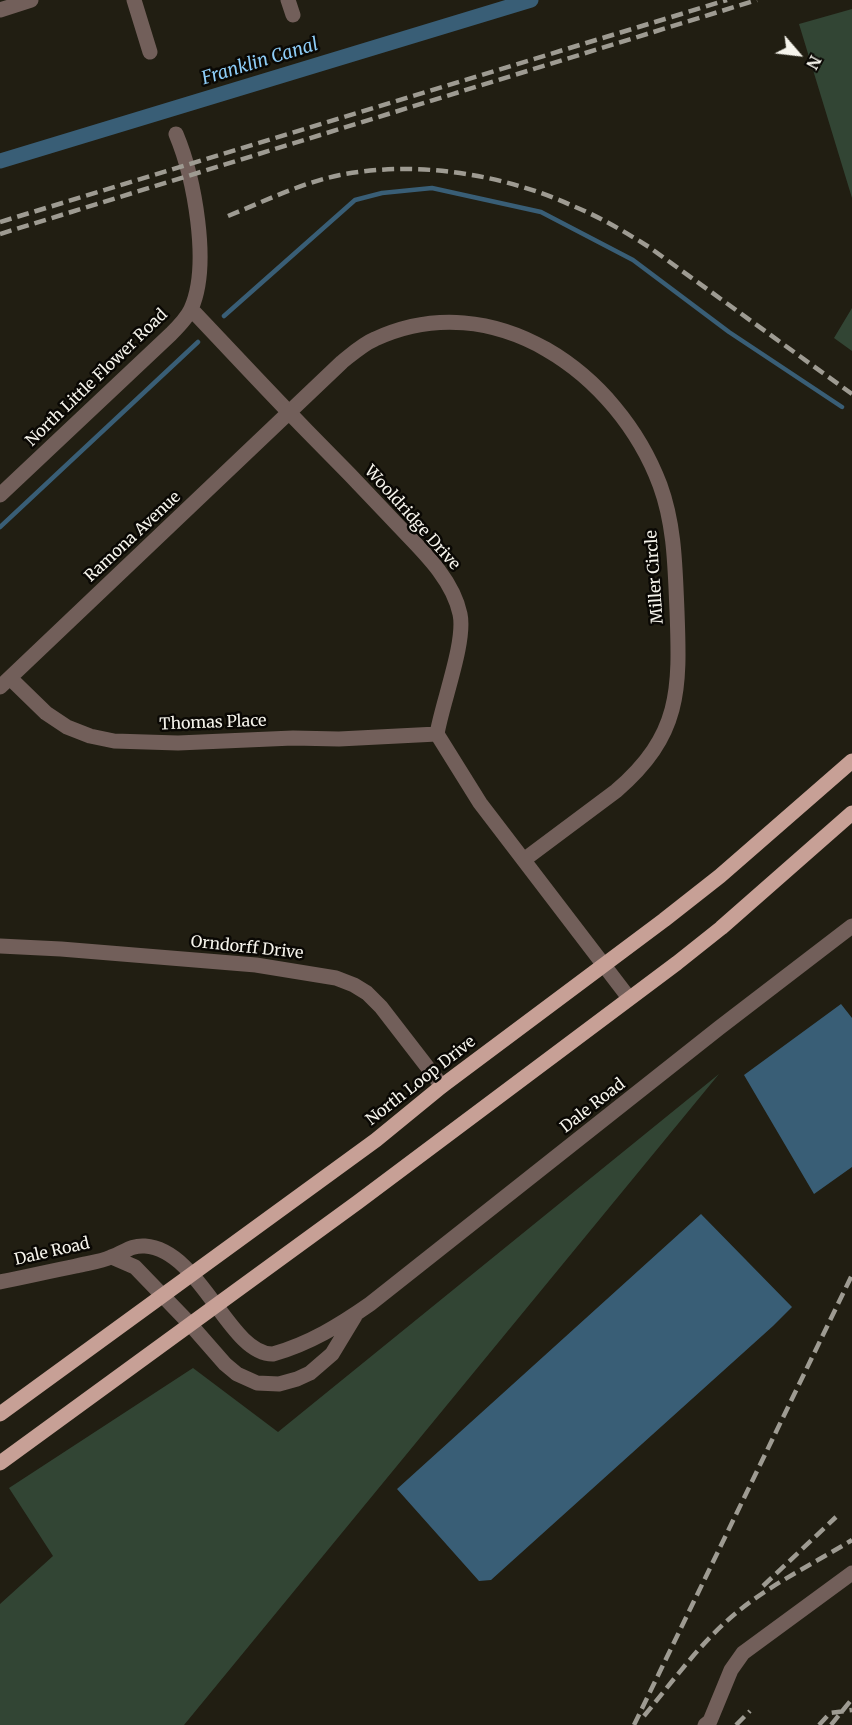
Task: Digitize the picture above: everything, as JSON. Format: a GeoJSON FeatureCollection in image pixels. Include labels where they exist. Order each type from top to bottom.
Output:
{"type":"FeatureCollection","features":[{"type":"Feature","properties":{"kind":"main road","name":"North Loop Drive"},"geometry":{"type":"LineString","coordinates":[[0,1414],[376,1140],[442,1086],[604,966],[720,876],[852,761]]}},
{"type":"Feature","properties":{"kind":"main road"},"geometry":{"type":"LineString","coordinates":[[0,1462],[358,1202],[629,999],[721,928],[852,813]]}},
{"type":"Feature","properties":{"kind":"street"},"geometry":{"type":"LineString","coordinates":[[0,10],[31,0]]}},
{"type":"Feature","properties":{"kind":"street"},"geometry":{"type":"LineString","coordinates":[[134,0],[150,52]]}},
{"type":"Feature","properties":{"kind":"street","name":"North Little Flower Road"},"geometry":{"type":"LineString","coordinates":[[0,495],[171,334],[191,309],[196,294],[201,260],[191,185],[176,134]]}},
{"type":"Feature","properties":{"kind":"street","name":"Wooldridge Drive"},"geometry":{"type":"LineString","coordinates":[[191,309],[428,558],[446,581],[460,615],[460,639],[437,734]]}},
{"type":"Feature","properties":{"kind":"street","name":"Miller Circle"},"geometry":{"type":"LineString","coordinates":[[290,413],[342,362],[376,339],[417,325],[452,321],[484,324],[510,332],[553,353],[586,378],[619,413],[637,438],[660,485],[671,529],[679,661],[677,693],[660,742],[630,778],[525,859]]}},
{"type":"Feature","properties":{"kind":"street","name":"Ramona Avenue"},"geometry":{"type":"LineString","coordinates":[[5,683],[290,413]]}},
{"type":"Feature","properties":{"kind":"street","name":"Thomas Place"},"geometry":{"type":"LineString","coordinates":[[5,683],[68,728],[114,741],[178,743],[437,734]]}},
{"type":"Feature","properties":{"kind":"street"},"geometry":{"type":"LineString","coordinates":[[437,734],[480,803],[525,859],[629,999]]}},
{"type":"Feature","properties":{"kind":"street","name":"Dale Road"},"geometry":{"type":"LineString","coordinates":[[0,1282],[112,1257],[130,1247],[146,1246],[160,1249],[191,1274],[254,1350],[266,1354],[282,1352],[315,1338],[357,1313],[852,926]]}},
{"type":"Feature","properties":{"kind":"street","name":"Orndorff Drive"},"geometry":{"type":"LineString","coordinates":[[0,946],[255,965],[336,978],[367,993],[381,1007],[442,1086]]}},
{"type":"Feature","properties":{"kind":"street","name":"Dale Road"},"geometry":{"type":"LineString","coordinates":[[112,1257],[135,1267],[225,1364],[237,1374],[257,1383],[279,1384],[297,1379],[321,1365],[342,1340],[357,1313]]}},
{"type":"Feature","properties":{"kind":"street"},"geometry":{"type":"LineString","coordinates":[[705,1725],[710,1720],[731,1670],[743,1653],[852,1573]]}},
{"type":"Feature","properties":{"kind":"green space"},"geometry":{"type":"Polygon","coordinates":[[[852,9],[852,198],[799,24],[852,9]]]}},
{"type":"Feature","properties":{"kind":"green space"},"geometry":{"type":"Polygon","coordinates":[[[852,308],[852,351],[834,338],[852,308]]]}},
{"type":"Feature","properties":{"kind":"green space"},"geometry":{"type":"Polygon","coordinates":[[[719,1074],[184,1725],[0,1725],[0,1604],[53,1556],[9,1488],[193,1368],[278,1432],[719,1074]]]}},
{"type":"Feature","properties":{"kind":"water"},"geometry":{"type":"Polygon","coordinates":[[[841,1004],[852,1018],[852,1167],[814,1194],[744,1075],[841,1004]]]}},
{"type":"Feature","properties":{"kind":"water"},"geometry":{"type":"Polygon","coordinates":[[[701,1214],[792,1307],[491,1580],[479,1581],[397,1489],[701,1214]]]}},
{"type":"Feature","properties":{"kind":"waterway","name":"Franklin Canal"},"geometry":{"type":"LineString","coordinates":[[0,161],[531,0]]}},
{"type":"Feature","properties":{"kind":"waterway"},"geometry":{"type":"LineString","coordinates":[[224,316],[355,200],[382,193],[432,188],[541,212],[633,260],[729,332],[842,407]]}},
{"type":"Feature","properties":{"kind":"waterway"},"geometry":{"type":"LineString","coordinates":[[0,527],[198,342]]}},
{"type":"Feature","properties":{"kind":"railway"},"geometry":{"type":"LineString","coordinates":[[0,222],[727,0]]}},
{"type":"Feature","properties":{"kind":"railway"},"geometry":{"type":"LineString","coordinates":[[0,234],[757,0]]}},
{"type":"Feature","properties":{"kind":"railway"},"geometry":{"type":"LineString","coordinates":[[228,216],[311,183],[340,175],[369,171],[399,169],[459,173],[518,186],[583,210],[649,247],[852,394]]}},
{"type":"Feature","properties":{"kind":"railway"},"geometry":{"type":"LineString","coordinates":[[634,1725],[852,1275]]}},
{"type":"Feature","properties":{"kind":"railway"},"geometry":{"type":"LineString","coordinates":[[763,1586],[836,1517]]}},
{"type":"Feature","properties":{"kind":"railway"},"geometry":{"type":"LineString","coordinates":[[644,1716],[699,1649],[723,1624],[778,1583],[852,1540]]}},
{"type":"Feature","properties":{"kind":"railway"},"geometry":{"type":"LineString","coordinates":[[831,1725],[852,1699]]}},
{"type":"Feature","properties":{"kind":"railway"},"geometry":{"type":"LineString","coordinates":[[819,1725],[830,1713],[852,1710]]}},
{"type":"Feature","properties":{"kind":"railway"},"geometry":{"type":"LineString","coordinates":[[736,1725],[750,1711]]}}]}
